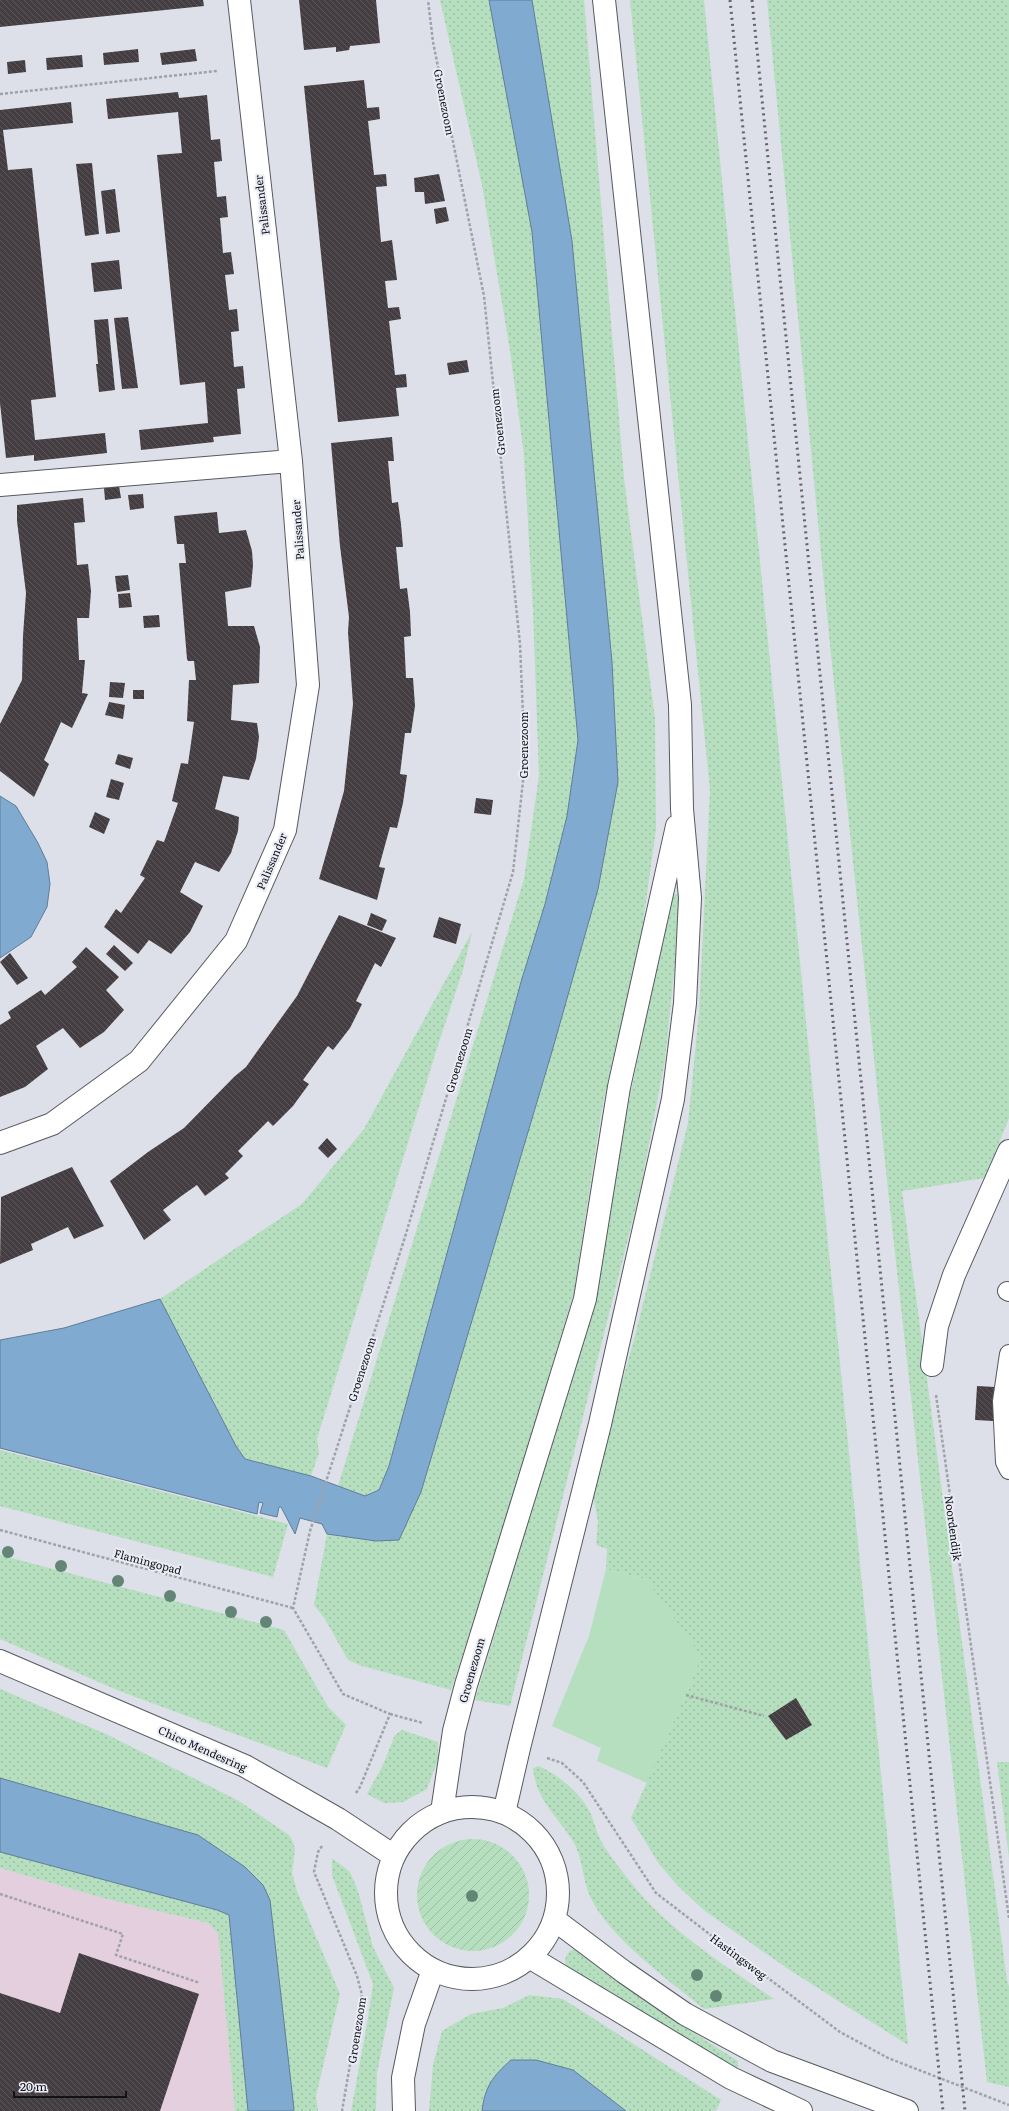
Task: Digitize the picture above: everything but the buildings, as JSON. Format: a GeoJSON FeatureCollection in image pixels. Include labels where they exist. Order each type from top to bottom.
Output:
{"type":"FeatureCollection","features":[{"type":"Feature","properties":{"kind":"street","name":"Palissander"},"geometry":{"type":"LineString","coordinates":[[0,1143],[52,1124],[139,1061],[236,941],[285,830],[308,685],[291,462],[245,68],[239,0]]}},
{"type":"Feature","properties":{"kind":"street","name":"Groenezoom"},"geometry":{"type":"LineString","coordinates":[[504,1813],[518,1748],[600,1424],[673,1099],[685,1003],[690,898],[682,809],[680,705],[604,0]]}},
{"type":"Feature","properties":{"kind":"street"},"geometry":{"type":"LineString","coordinates":[[0,485],[291,462]]}},
{"type":"Feature","properties":{"kind":"street","name":"Groenezoom"},"geometry":{"type":"LineString","coordinates":[[442,1812],[454,1731],[466,1685],[585,1299],[619,1088],[665,875],[682,809]]}},
{"type":"Feature","properties":{"kind":"street"},"geometry":{"type":"LineString","coordinates":[[932,1365],[937,1326],[961,1277],[1009,1151]]}},
{"type":"Feature","properties":{"kind":"street","name":"Chico Mendesring"},"geometry":{"type":"LineString","coordinates":[[0,1661],[245,1766],[338,1819],[394,1856]]}},
{"type":"Feature","properties":{"kind":"street"},"geometry":{"type":"LineString","coordinates":[[473,1807],[489,1808],[504,1813],[532,1830],[542,1842],[550,1856],[556,1871],[559,1887],[555,1920],[541,1946],[531,1958],[511,1970],[484,1979],[460,1979],[433,1970],[414,1958],[390,1921],[386,1899],[387,1877],[394,1856],[414,1829],[427,1819],[442,1812],[458,1808],[473,1807]]}},
{"type":"Feature","properties":{"kind":"street"},"geometry":{"type":"LineString","coordinates":[[555,1920],[624,1972],[686,2014],[772,2061],[907,2111]]}},
{"type":"Feature","properties":{"kind":"street"},"geometry":{"type":"LineString","coordinates":[[531,1958],[731,2078],[801,2111]]}},
{"type":"Feature","properties":{"kind":"street"},"geometry":{"type":"LineString","coordinates":[[404,2111],[403,2078],[414,2024],[433,1970]]}},
{"type":"Feature","properties":{"kind":"lane"},"geometry":{"type":"LineString","coordinates":[[1009,1354],[1002,1401],[1006,1462],[1009,1470]]}},
{"type":"Feature","properties":{"kind":"path","name":"Groenezoom"},"geometry":{"type":"LineString","coordinates":[[342,2111],[362,1995],[357,1976],[314,1872],[318,1852],[360,1787],[390,1714],[343,1694],[293,1608],[310,1531],[329,1468],[405,1237],[513,872],[525,763],[520,644],[484,296],[433,42],[428,0]]}},
{"type":"Feature","properties":{"kind":"path"},"geometry":{"type":"LineString","coordinates":[[0,94],[245,68]]}},
{"type":"Feature","properties":{"kind":"path","name":"Noordendijk"},"geometry":{"type":"LineString","coordinates":[[932,1365],[1009,1918]]}},
{"type":"Feature","properties":{"kind":"path","name":"Flamingopad"},"geometry":{"type":"LineString","coordinates":[[0,1530],[293,1608]]}},
{"type":"Feature","properties":{"kind":"path"},"geometry":{"type":"LineString","coordinates":[[686,1695],[764,1716]]}},
{"type":"Feature","properties":{"kind":"path","name":"Hastingsweg"},"geometry":{"type":"LineString","coordinates":[[518,1748],[562,1763],[584,1782],[656,1893],[840,2032],[888,2058],[1009,2105]]}},
{"type":"Feature","properties":{"kind":"path"},"geometry":{"type":"LineString","coordinates":[[0,1894],[123,1934],[116,1955],[200,1983]]}},
{"type":"Feature","properties":{"kind":"shaded area"},"geometry":{"type":"Polygon","coordinates":[[[0,1868],[103,1898],[208,1923],[218,1933],[235,2111],[0,2111],[0,1868]]]}},
{"type":"Feature","properties":{"kind":"green space"},"geometry":{"type":"Polygon","coordinates":[[[440,0],[489,0],[532,232],[578,740],[567,816],[545,904],[521,982],[389,1466],[379,1490],[365,1496],[338,1486],[524,879],[539,776],[533,610],[524,455],[510,350],[482,185],[440,0]]]}},
{"type":"Feature","properties":{"kind":"green space"},"geometry":{"type":"Polygon","coordinates":[[[532,0],[584,0],[624,478],[655,719],[656,829],[641,937],[602,1108],[574,1292],[498,1547],[451,1690],[362,1666],[348,1660],[325,1619],[314,1605],[327,1534],[343,1537],[421,1492],[553,1048],[598,889],[618,782],[612,661],[572,241],[532,0]]]}},
{"type":"Feature","properties":{"kind":"green space"},"geometry":{"type":"Polygon","coordinates":[[[630,0],[704,0],[908,2045],[791,1971],[705,1911],[680,1888],[659,1864],[631,1818],[692,1680],[647,1580],[606,1569],[607,1549],[596,1545],[598,1521],[592,1489],[635,1336],[688,1123],[699,1013],[710,790],[630,0]]]}},
{"type":"Feature","properties":{"kind":"green space"},"geometry":{"type":"Polygon","coordinates":[[[767,0],[1009,0],[1009,1118],[985,1178],[902,1191],[1007,1981],[1009,1986],[1009,2087],[987,2082],[888,1190],[831,655],[767,0]]]}},
{"type":"Feature","properties":{"kind":"green space"},"geometry":{"type":"Polygon","coordinates":[[[672,894],[682,894],[665,1060],[640,1191],[510,1706],[475,1700],[596,1296],[614,1174],[672,894]]]}},
{"type":"Feature","properties":{"kind":"green space"},"geometry":{"type":"Polygon","coordinates":[[[472,932],[463,970],[437,1048],[317,1439],[319,1453],[311,1476],[245,1459],[236,1446],[160,1299],[302,1204],[364,1129],[472,932]]]}},
{"type":"Feature","properties":{"kind":"green space"},"geometry":{"type":"Polygon","coordinates":[[[0,1450],[288,1524],[273,1577],[0,1506],[0,1450]]]}},
{"type":"Feature","properties":{"kind":"green space"},"geometry":{"type":"Polygon","coordinates":[[[0,1555],[284,1630],[328,1707],[346,1725],[327,1768],[117,1690],[0,1639],[0,1555]]]}},
{"type":"Feature","properties":{"kind":"green space"},"geometry":{"type":"Polygon","coordinates":[[[606,1569],[647,1580],[702,1657],[647,1783],[597,1761],[601,1748],[552,1726],[589,1636],[606,1569]]]}},
{"type":"Feature","properties":{"kind":"green space"},"geometry":{"type":"Polygon","coordinates":[[[0,1689],[106,1734],[239,1801],[289,1835],[295,1849],[292,1873],[297,1891],[340,1994],[316,2096],[318,2111],[293,2111],[294,2109],[270,1900],[198,1835],[0,1778],[0,1689]]]}},
{"type":"Feature","properties":{"kind":"green space"},"geometry":{"type":"Polygon","coordinates":[[[402,1730],[438,1742],[438,1760],[427,1789],[403,1802],[384,1803],[367,1794],[382,1767],[395,1735],[402,1730]]]}},
{"type":"Feature","properties":{"kind":"green space"},"geometry":{"type":"Polygon","coordinates":[[[997,1762],[1009,1762],[1009,1858],[997,1762]]]}},
{"type":"Feature","properties":{"kind":"green space"},"geometry":{"type":"Polygon","coordinates":[[[539,1766],[561,1779],[580,1797],[590,1812],[598,1835],[605,1848],[633,1885],[652,1906],[684,1936],[774,1999],[704,2009],[657,1971],[625,1942],[610,1927],[598,1911],[590,1896],[576,1847],[567,1832],[548,1807],[538,1789],[533,1768],[539,1766]]]}},
{"type":"Feature","properties":{"kind":"green space"},"geometry":{"type":"Polygon","coordinates":[[[473,1839],[494,1843],[512,1856],[525,1874],[529,1895],[525,1916],[512,1934],[494,1947],[473,1951],[452,1947],[434,1934],[421,1916],[417,1895],[421,1874],[434,1856],[452,1843],[473,1839]]]}},
{"type":"Feature","properties":{"kind":"green space"},"geometry":{"type":"Polygon","coordinates":[[[0,1852],[217,1910],[229,1915],[248,2111],[235,2111],[218,1933],[208,1923],[103,1898],[0,1868],[0,1852]]]}},
{"type":"Feature","properties":{"kind":"green space"},"geometry":{"type":"Polygon","coordinates":[[[332,1858],[350,1872],[358,1891],[373,1947],[394,1988],[377,2073],[376,2111],[351,2111],[373,1984],[332,1875],[332,1858]]]}},
{"type":"Feature","properties":{"kind":"green space"},"geometry":{"type":"Polygon","coordinates":[[[577,1949],[697,2035],[738,2061],[737,2075],[568,1969],[565,1961],[566,1957],[570,1951],[577,1949]]]}},
{"type":"Feature","properties":{"kind":"green space"},"geometry":{"type":"Polygon","coordinates":[[[529,1995],[563,1999],[721,2100],[716,2111],[626,2111],[573,2070],[511,2060],[499,2071],[491,2082],[485,2095],[482,2111],[429,2111],[433,2065],[442,2031],[471,2014],[503,2008],[529,1995]]]}},
{"type":"Feature","properties":{"kind":"water"},"geometry":{"type":"Polygon","coordinates":[[[489,0],[532,0],[572,241],[612,662],[618,782],[598,889],[553,1048],[421,1492],[399,1540],[376,1541],[327,1534],[322,1524],[300,1518],[295,1534],[281,1507],[279,1507],[277,1517],[260,1513],[263,1503],[259,1502],[257,1514],[0,1448],[0,1340],[64,1328],[160,1299],[236,1446],[245,1459],[311,1476],[365,1496],[379,1490],[389,1466],[521,982],[545,904],[567,816],[578,740],[532,232],[489,0]]]}},
{"type":"Feature","properties":{"kind":"water"},"geometry":{"type":"Polygon","coordinates":[[[0,796],[16,806],[38,843],[47,862],[50,884],[47,907],[31,937],[0,958],[0,796]]]}},
{"type":"Feature","properties":{"kind":"water"},"geometry":{"type":"Polygon","coordinates":[[[0,1778],[198,1835],[245,1867],[263,1885],[270,1900],[294,2109],[293,2111],[248,2111],[229,1915],[217,1910],[0,1852],[0,1778]]]}},
{"type":"Feature","properties":{"kind":"water"},"geometry":{"type":"Polygon","coordinates":[[[511,2060],[536,2060],[573,2070],[626,2111],[482,2111],[485,2095],[491,2082],[499,2071],[511,2060]]]}},
{"type":"Feature","properties":{"kind":"railway"},"geometry":{"type":"LineString","coordinates":[[730,0],[943,2111]]}},
{"type":"Feature","properties":{"kind":"railway"},"geometry":{"type":"LineString","coordinates":[[752,0],[965,2111]]}}]}
